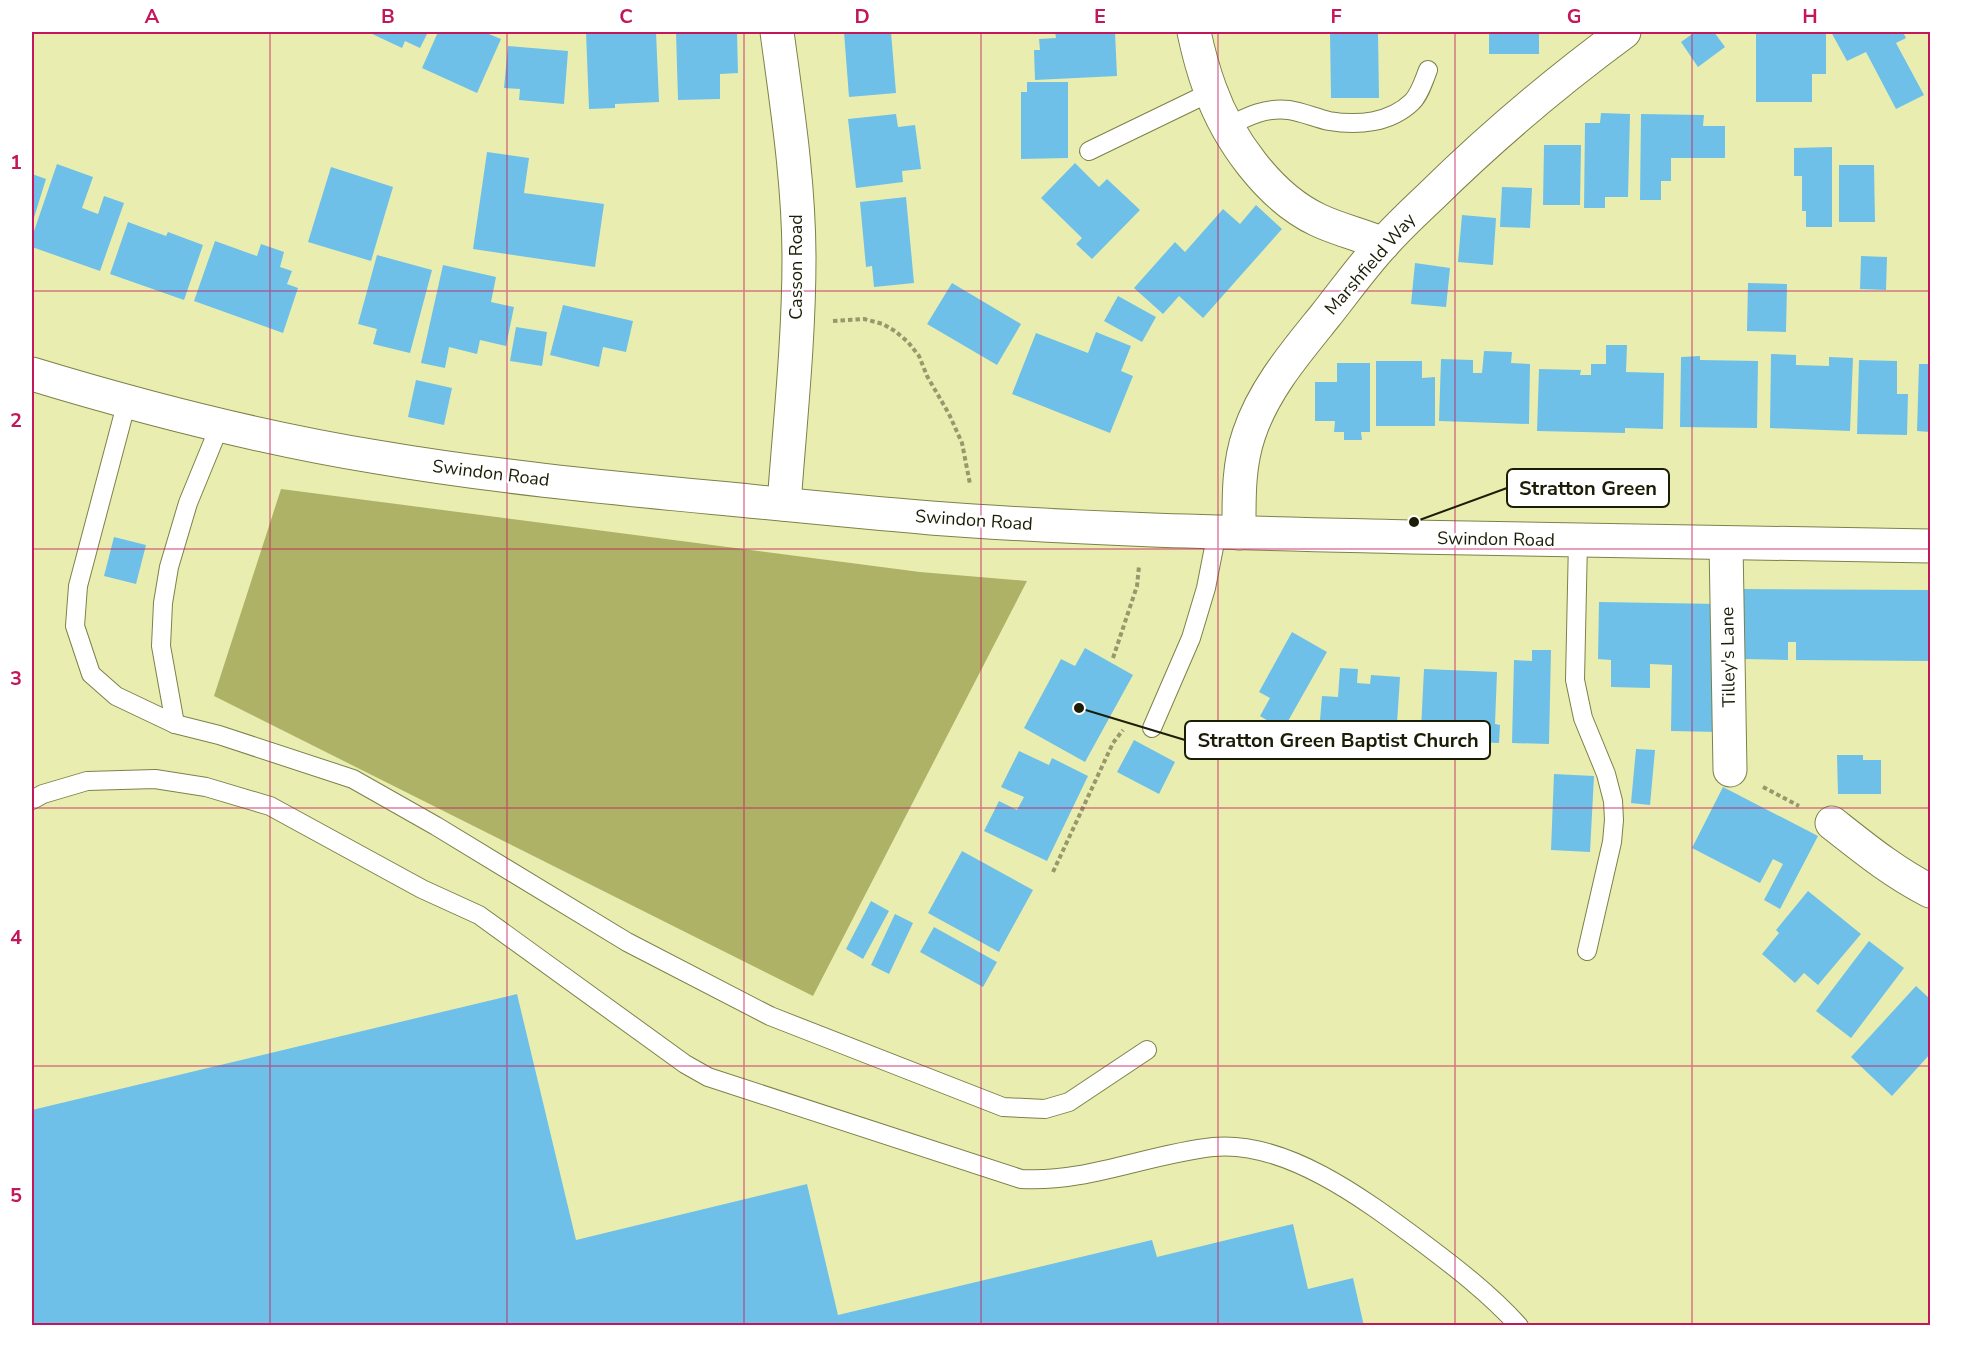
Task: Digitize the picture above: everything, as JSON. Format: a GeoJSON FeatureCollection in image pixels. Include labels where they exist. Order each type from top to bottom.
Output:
{"type":"FeatureCollection","features":[{"type":"Feature","properties":{"kind":"main road","name":"Casson Road"},"geometry":{"type":"LineString","coordinates":[[777,32],[790,133],[799,258],[797,323],[784,504]]}},
{"type":"Feature","properties":{"kind":"main road"},"geometry":{"type":"LineString","coordinates":[[1194,32],[1211,92],[1228,127],[1258,172],[1277,191],[1318,220],[1383,244]]}},
{"type":"Feature","properties":{"kind":"main road","name":"Marshfield Way"},"geometry":{"type":"LineString","coordinates":[[1228,532],[1248,435],[1260,405],[1282,370],[1383,244],[1509,123],[1569,73],[1624,32]]}},
{"type":"Feature","properties":{"kind":"main road","name":"Swindon Road"},"geometry":{"type":"LineString","coordinates":[[32,374],[220,425],[315,446],[435,466],[597,486],[784,504],[975,520],[1143,529],[1578,541],[1930,546]]}},
{"type":"Feature","properties":{"kind":"main road","name":"Tilley's Lane"},"geometry":{"type":"LineString","coordinates":[[1726,544],[1730,770]]}},
{"type":"Feature","properties":{"kind":"main road"},"geometry":{"type":"LineString","coordinates":[[1832,823],[1883,864],[1930,891]]}},
{"type":"Feature","properties":{"kind":"lane"},"geometry":{"type":"LineString","coordinates":[[1228,127],[1250,115],[1270,110],[1289,110],[1332,121],[1378,121],[1396,114],[1413,101],[1428,70]]}},
{"type":"Feature","properties":{"kind":"lane"},"geometry":{"type":"LineString","coordinates":[[1089,151],[1211,92]]}},
{"type":"Feature","properties":{"kind":"lane"},"geometry":{"type":"LineString","coordinates":[[127,401],[78,586],[75,626],[92,674],[116,696],[175,724],[219,735],[353,778],[627,942],[770,1016],[1003,1107],[1045,1109],[1069,1102],[1147,1050]]}},
{"type":"Feature","properties":{"kind":"lane"},"geometry":{"type":"LineString","coordinates":[[175,724],[161,646],[163,603],[169,567],[188,503],[220,425]]}},
{"type":"Feature","properties":{"kind":"lane"},"geometry":{"type":"LineString","coordinates":[[1152,728],[1191,638],[1206,588],[1228,532]]}},
{"type":"Feature","properties":{"kind":"lane"},"geometry":{"type":"LineString","coordinates":[[1578,541],[1575,680],[1583,718],[1606,774],[1613,801],[1614,820],[1612,842],[1587,951]]}},
{"type":"Feature","properties":{"kind":"lane"},"geometry":{"type":"LineString","coordinates":[[32,800],[43,794],[87,781],[155,779],[206,787],[270,806],[422,890],[479,915],[685,1064],[708,1077],[1021,1179],[1069,1178],[1191,1149],[1242,1147],[1268,1153],[1308,1169],[1383,1213],[1479,1286],[1519,1326]]}},
{"type":"Feature","properties":{"kind":"path"},"geometry":{"type":"LineString","coordinates":[[797,323],[864,319],[895,330],[908,342],[919,356],[962,443],[975,520]]}},
{"type":"Feature","properties":{"kind":"path"},"geometry":{"type":"LineString","coordinates":[[1113,658],[1137,586],[1143,529]]}},
{"type":"Feature","properties":{"kind":"path"},"geometry":{"type":"LineString","coordinates":[[1053,872],[1113,743],[1124,729],[1132,724],[1142,723],[1152,728]]}},
{"type":"Feature","properties":{"kind":"path"},"geometry":{"type":"LineString","coordinates":[[1730,770],[1832,823]]}},
{"type":"Feature","properties":{"kind":"green space"},"geometry":{"type":"Polygon","coordinates":[[[281,489],[920,572],[1027,581],[813,996],[214,696],[281,489]]]}},
{"type":"Feature","properties":{"kind":"building"},"geometry":{"type":"Polygon","coordinates":[[[368,32],[428,32],[420,48],[405,41],[402,48],[368,32]]]}},
{"type":"Feature","properties":{"kind":"building"},"geometry":{"type":"Polygon","coordinates":[[[438,32],[484,32],[501,39],[477,93],[422,68],[438,32]]]}},
{"type":"Feature","properties":{"kind":"building"},"geometry":{"type":"Polygon","coordinates":[[[586,32],[656,32],[659,102],[615,104],[615,108],[589,109],[586,32]]]}},
{"type":"Feature","properties":{"kind":"building"},"geometry":{"type":"Polygon","coordinates":[[[676,32],[737,32],[738,73],[720,74],[720,99],[678,100],[676,32]]]}},
{"type":"Feature","properties":{"kind":"building"},"geometry":{"type":"Polygon","coordinates":[[[844,32],[891,32],[896,93],[849,97],[844,32]]]}},
{"type":"Feature","properties":{"kind":"building"},"geometry":{"type":"Polygon","coordinates":[[[1055,32],[1115,32],[1117,76],[1035,80],[1034,50],[1040,50],[1039,39],[1056,38],[1055,32]]]}},
{"type":"Feature","properties":{"kind":"building"},"geometry":{"type":"Polygon","coordinates":[[[1330,32],[1378,32],[1379,98],[1331,98],[1330,32]]]}},
{"type":"Feature","properties":{"kind":"building"},"geometry":{"type":"Polygon","coordinates":[[[1489,32],[1539,32],[1539,54],[1489,54],[1489,32]]]}},
{"type":"Feature","properties":{"kind":"building"},"geometry":{"type":"Polygon","coordinates":[[[1695,32],[1714,32],[1725,47],[1698,67],[1681,42],[1695,32]]]}},
{"type":"Feature","properties":{"kind":"building"},"geometry":{"type":"Polygon","coordinates":[[[1756,32],[1826,33],[1826,74],[1812,74],[1812,102],[1756,102],[1756,32]]]}},
{"type":"Feature","properties":{"kind":"building"},"geometry":{"type":"Polygon","coordinates":[[[1831,32],[1903,32],[1906,38],[1896,43],[1924,95],[1896,109],[1866,52],[1847,61],[1831,32]]]}},
{"type":"Feature","properties":{"kind":"building"},"geometry":{"type":"Polygon","coordinates":[[[508,46],[568,51],[564,104],[519,100],[520,89],[504,88],[508,46]]]}},
{"type":"Feature","properties":{"kind":"building"},"geometry":{"type":"Polygon","coordinates":[[[1027,82],[1068,82],[1068,158],[1021,159],[1021,92],[1027,92],[1027,82]]]}},
{"type":"Feature","properties":{"kind":"building"},"geometry":{"type":"Polygon","coordinates":[[[1601,113],[1630,114],[1628,197],[1605,197],[1605,208],[1584,208],[1585,123],[1600,123],[1601,113]]]}},
{"type":"Feature","properties":{"kind":"building"},"geometry":{"type":"Polygon","coordinates":[[[896,114],[898,127],[915,125],[921,169],[902,171],[903,182],[856,188],[848,119],[896,114]]]}},
{"type":"Feature","properties":{"kind":"building"},"geometry":{"type":"Polygon","coordinates":[[[1641,114],[1704,115],[1703,126],[1725,126],[1725,158],[1671,158],[1671,181],[1661,181],[1661,200],[1640,200],[1641,114]]]}},
{"type":"Feature","properties":{"kind":"building"},"geometry":{"type":"Polygon","coordinates":[[[1544,145],[1581,145],[1580,205],[1543,205],[1544,145]]]}},
{"type":"Feature","properties":{"kind":"building"},"geometry":{"type":"Polygon","coordinates":[[[1832,147],[1832,227],[1806,227],[1806,211],[1802,211],[1802,176],[1794,176],[1794,148],[1832,147]]]}},
{"type":"Feature","properties":{"kind":"building"},"geometry":{"type":"Polygon","coordinates":[[[487,152],[529,158],[524,193],[604,204],[595,267],[473,249],[487,152]]]}},
{"type":"Feature","properties":{"kind":"building"},"geometry":{"type":"Polygon","coordinates":[[[1075,163],[1099,187],[1107,179],[1140,210],[1092,259],[1076,244],[1082,238],[1041,198],[1075,163]]]}},
{"type":"Feature","properties":{"kind":"building"},"geometry":{"type":"Polygon","coordinates":[[[57,164],[93,177],[82,208],[98,214],[104,196],[124,203],[100,271],[32,247],[32,237],[57,164]]]}},
{"type":"Feature","properties":{"kind":"building"},"geometry":{"type":"Polygon","coordinates":[[[1839,165],[1874,165],[1875,222],[1839,222],[1839,165]]]}},
{"type":"Feature","properties":{"kind":"building"},"geometry":{"type":"Polygon","coordinates":[[[331,167],[393,187],[371,261],[308,242],[331,167]]]}},
{"type":"Feature","properties":{"kind":"building"},"geometry":{"type":"Polygon","coordinates":[[[32,174],[46,179],[32,224],[32,174]]]}},
{"type":"Feature","properties":{"kind":"building"},"geometry":{"type":"Polygon","coordinates":[[[1502,187],[1532,188],[1530,228],[1500,227],[1502,187]]]}},
{"type":"Feature","properties":{"kind":"building"},"geometry":{"type":"Polygon","coordinates":[[[906,197],[914,283],[874,287],[872,266],[866,267],[860,202],[906,197]]]}},
{"type":"Feature","properties":{"kind":"building"},"geometry":{"type":"Polygon","coordinates":[[[1256,205],[1282,229],[1203,318],[1179,296],[1163,314],[1134,288],[1175,242],[1185,252],[1223,209],[1240,224],[1256,205]]]}},
{"type":"Feature","properties":{"kind":"building"},"geometry":{"type":"Polygon","coordinates":[[[1462,215],[1496,218],[1493,265],[1458,262],[1462,215]]]}},
{"type":"Feature","properties":{"kind":"building"},"geometry":{"type":"Polygon","coordinates":[[[128,222],[166,236],[168,232],[203,245],[184,300],[110,274],[128,222]]]}},
{"type":"Feature","properties":{"kind":"building"},"geometry":{"type":"Polygon","coordinates":[[[215,241],[257,256],[261,244],[284,252],[280,267],[292,271],[287,284],[298,288],[283,333],[194,301],[215,241]]]}},
{"type":"Feature","properties":{"kind":"building"},"geometry":{"type":"Polygon","coordinates":[[[377,255],[432,270],[410,353],[373,344],[377,329],[358,324],[377,255]]]}},
{"type":"Feature","properties":{"kind":"building"},"geometry":{"type":"Polygon","coordinates":[[[1861,256],[1887,257],[1886,290],[1860,289],[1861,256]]]}},
{"type":"Feature","properties":{"kind":"building"},"geometry":{"type":"Polygon","coordinates":[[[1415,263],[1450,268],[1446,307],[1411,304],[1415,263]]]}},
{"type":"Feature","properties":{"kind":"building"},"geometry":{"type":"Polygon","coordinates":[[[443,265],[496,277],[491,302],[514,307],[506,346],[480,340],[477,354],[449,347],[445,368],[421,363],[443,265]]]}},
{"type":"Feature","properties":{"kind":"building"},"geometry":{"type":"Polygon","coordinates":[[[952,283],[1021,324],[997,365],[927,324],[952,283]]]}},
{"type":"Feature","properties":{"kind":"building"},"geometry":{"type":"Polygon","coordinates":[[[1748,283],[1787,284],[1786,332],[1747,331],[1748,283]]]}},
{"type":"Feature","properties":{"kind":"building"},"geometry":{"type":"Polygon","coordinates":[[[1118,296],[1156,317],[1142,342],[1104,321],[1118,296]]]}},
{"type":"Feature","properties":{"kind":"building"},"geometry":{"type":"Polygon","coordinates":[[[563,305],[633,321],[626,352],[603,347],[599,367],[550,355],[563,305]]]}},
{"type":"Feature","properties":{"kind":"building"},"geometry":{"type":"Polygon","coordinates":[[[516,327],[547,332],[542,366],[510,361],[516,327]]]}},
{"type":"Feature","properties":{"kind":"building"},"geometry":{"type":"Polygon","coordinates":[[[1096,332],[1131,346],[1121,371],[1133,376],[1110,433],[1012,394],[1036,333],[1088,353],[1096,332]]]}},
{"type":"Feature","properties":{"kind":"building"},"geometry":{"type":"Polygon","coordinates":[[[1606,345],[1627,345],[1626,372],[1664,373],[1663,429],[1625,428],[1625,433],[1537,431],[1539,369],[1581,370],[1580,375],[1591,375],[1591,364],[1606,364],[1606,345]]]}},
{"type":"Feature","properties":{"kind":"building"},"geometry":{"type":"Polygon","coordinates":[[[1484,351],[1512,352],[1511,363],[1530,364],[1529,424],[1439,421],[1441,359],[1473,360],[1473,373],[1482,373],[1484,351]]]}},
{"type":"Feature","properties":{"kind":"building"},"geometry":{"type":"Polygon","coordinates":[[[1771,354],[1796,355],[1796,365],[1829,366],[1829,357],[1853,358],[1850,431],[1770,428],[1771,354]]]}},
{"type":"Feature","properties":{"kind":"building"},"geometry":{"type":"Polygon","coordinates":[[[1700,356],[1700,360],[1758,361],[1757,428],[1680,427],[1681,357],[1700,356]]]}},
{"type":"Feature","properties":{"kind":"building"},"geometry":{"type":"Polygon","coordinates":[[[1859,360],[1897,361],[1897,394],[1908,394],[1907,435],[1857,434],[1859,360]]]}},
{"type":"Feature","properties":{"kind":"building"},"geometry":{"type":"Polygon","coordinates":[[[1376,361],[1422,361],[1422,378],[1435,377],[1435,426],[1376,426],[1376,361]]]}},
{"type":"Feature","properties":{"kind":"building"},"geometry":{"type":"Polygon","coordinates":[[[1337,363],[1370,363],[1370,432],[1361,432],[1362,440],[1344,440],[1344,432],[1334,432],[1335,421],[1315,421],[1315,382],[1337,382],[1337,363]]]}},
{"type":"Feature","properties":{"kind":"building"},"geometry":{"type":"Polygon","coordinates":[[[1919,364],[1930,364],[1930,432],[1917,431],[1919,364]]]}},
{"type":"Feature","properties":{"kind":"building"},"geometry":{"type":"Polygon","coordinates":[[[416,380],[452,388],[444,425],[408,417],[416,380]]]}},
{"type":"Feature","properties":{"kind":"building"},"geometry":{"type":"Polygon","coordinates":[[[114,537],[146,545],[136,584],[104,576],[114,537]]]}},
{"type":"Feature","properties":{"kind":"building"},"geometry":{"type":"Polygon","coordinates":[[[1743,589],[1930,590],[1930,661],[1796,660],[1796,642],[1788,642],[1788,660],[1743,659],[1743,589]]]}},
{"type":"Feature","properties":{"kind":"building"},"geometry":{"type":"Polygon","coordinates":[[[1599,602],[1720,604],[1718,732],[1671,731],[1672,665],[1650,664],[1650,688],[1611,687],[1611,660],[1598,659],[1599,602]]]}},
{"type":"Feature","properties":{"kind":"building"},"geometry":{"type":"Polygon","coordinates":[[[1292,632],[1327,652],[1283,730],[1260,716],[1270,698],[1259,692],[1292,632]]]}},
{"type":"Feature","properties":{"kind":"building"},"geometry":{"type":"Polygon","coordinates":[[[1085,648],[1133,675],[1085,762],[1024,728],[1061,659],[1075,666],[1085,648]]]}},
{"type":"Feature","properties":{"kind":"building"},"geometry":{"type":"Polygon","coordinates":[[[1532,650],[1551,650],[1549,744],[1512,743],[1514,660],[1532,661],[1532,650]]]}},
{"type":"Feature","properties":{"kind":"building"},"geometry":{"type":"Polygon","coordinates":[[[1340,668],[1358,669],[1357,683],[1370,684],[1371,675],[1400,677],[1396,739],[1384,738],[1384,742],[1346,739],[1346,733],[1319,732],[1322,696],[1338,697],[1340,668]]]}},
{"type":"Feature","properties":{"kind":"building"},"geometry":{"type":"Polygon","coordinates":[[[1424,669],[1497,672],[1495,724],[1500,725],[1499,743],[1472,742],[1472,726],[1455,725],[1455,732],[1421,730],[1424,669]]]}},
{"type":"Feature","properties":{"kind":"building"},"geometry":{"type":"Polygon","coordinates":[[[1134,740],[1175,762],[1159,794],[1117,772],[1134,740]]]}},
{"type":"Feature","properties":{"kind":"building"},"geometry":{"type":"Polygon","coordinates":[[[1636,749],[1655,750],[1650,805],[1631,803],[1636,749]]]}},
{"type":"Feature","properties":{"kind":"building"},"geometry":{"type":"Polygon","coordinates":[[[1019,751],[1049,765],[1052,758],[1088,776],[1047,861],[984,831],[999,801],[1017,810],[1024,797],[1001,787],[1019,751]]]}},
{"type":"Feature","properties":{"kind":"building"},"geometry":{"type":"Polygon","coordinates":[[[1837,755],[1863,755],[1863,760],[1881,760],[1881,794],[1838,794],[1837,755]]]}},
{"type":"Feature","properties":{"kind":"building"},"geometry":{"type":"Polygon","coordinates":[[[1554,774],[1594,776],[1590,852],[1551,850],[1554,774]]]}},
{"type":"Feature","properties":{"kind":"building"},"geometry":{"type":"Polygon","coordinates":[[[1723,787],[1818,836],[1780,909],[1764,900],[1783,864],[1773,859],[1760,883],[1692,848],[1723,787]]]}},
{"type":"Feature","properties":{"kind":"building"},"geometry":{"type":"Polygon","coordinates":[[[962,851],[1033,890],[999,952],[928,913],[962,851]]]}},
{"type":"Feature","properties":{"kind":"building"},"geometry":{"type":"Polygon","coordinates":[[[1808,891],[1861,934],[1818,985],[1804,973],[1795,983],[1762,954],[1779,933],[1776,930],[1808,891]]]}},
{"type":"Feature","properties":{"kind":"building"},"geometry":{"type":"Polygon","coordinates":[[[871,901],[889,911],[863,959],[846,949],[871,901]]]}},
{"type":"Feature","properties":{"kind":"building"},"geometry":{"type":"Polygon","coordinates":[[[895,914],[913,923],[889,974],[871,965],[895,914]]]}},
{"type":"Feature","properties":{"kind":"building"},"geometry":{"type":"Polygon","coordinates":[[[934,927],[997,962],[983,987],[920,952],[934,927]]]}},
{"type":"Feature","properties":{"kind":"building"},"geometry":{"type":"Polygon","coordinates":[[[1869,941],[1904,968],[1851,1038],[1816,1011],[1869,941]]]}},
{"type":"Feature","properties":{"kind":"building"},"geometry":{"type":"Polygon","coordinates":[[[1916,986],[1930,999],[1930,1054],[1892,1096],[1851,1057],[1916,986]]]}},
{"type":"Feature","properties":{"kind":"building"},"geometry":{"type":"Polygon","coordinates":[[[517,994],[576,1240],[807,1184],[838,1315],[1152,1240],[1157,1257],[1293,1224],[1308,1289],[1353,1278],[1364,1326],[32,1326],[32,1110],[517,994]]]}},
{"type":"Feature","properties":{"kind":"place","name":"Stratton Green"},"geometry":{"type":"Point","coordinates":[1414,522]}},
{"type":"Feature","properties":{"kind":"place","name":"Stratton Green Baptist Church"},"geometry":{"type":"Point","coordinates":[1079,708]}}]}
